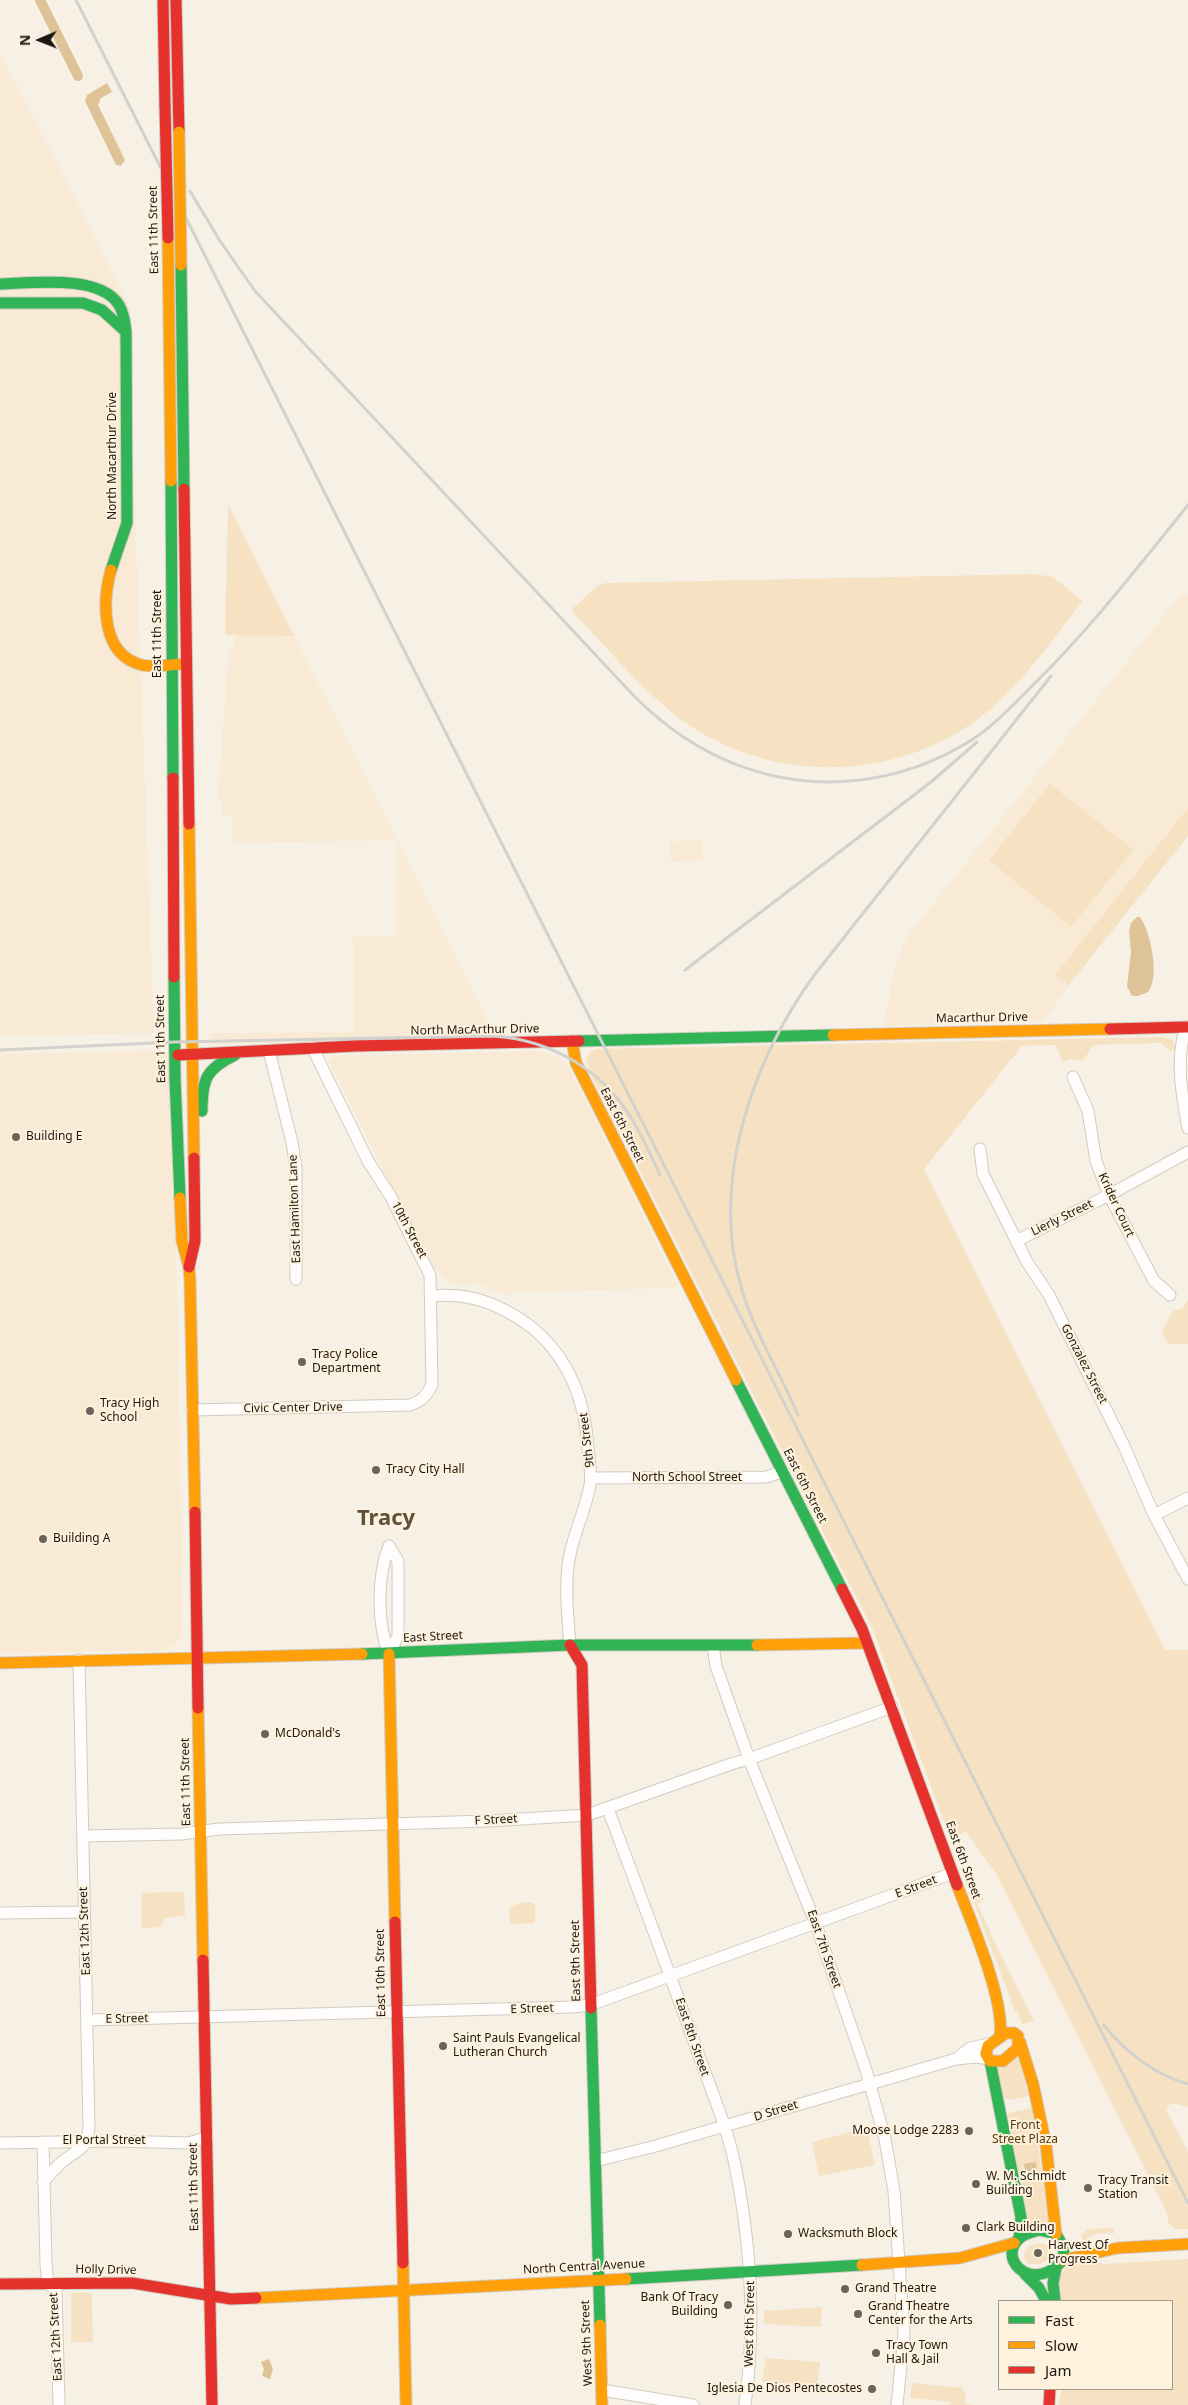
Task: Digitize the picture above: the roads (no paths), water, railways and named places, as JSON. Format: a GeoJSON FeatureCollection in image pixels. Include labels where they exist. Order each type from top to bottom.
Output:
{"type":"FeatureCollection","features":[{"type":"Feature","properties":{"kind":"main road","name":"East 11th Street"},"geometry":{"type":"LineString","coordinates":[[163,0],[171,410],[171,664],[175,1055],[182,1241],[189,1267],[212,2405]]}},
{"type":"Feature","properties":{"kind":"main road","name":"East 11th Street"},"geometry":{"type":"LineString","coordinates":[[176,0],[188,664],[195,1241],[189,1267]]}},
{"type":"Feature","properties":{"kind":"main road"},"geometry":{"type":"LineString","coordinates":[[0,284],[82,284],[102,290],[115,299],[121,308],[126,332]]}},
{"type":"Feature","properties":{"kind":"main road"},"geometry":{"type":"LineString","coordinates":[[0,303],[83,303],[94,305],[104,310],[126,332]]}},
{"type":"Feature","properties":{"kind":"main road","name":"North Macarthur Drive"},"geometry":{"type":"LineString","coordinates":[[126,332],[127,523],[125,536],[110,573],[107,599],[108,627],[111,640],[117,650],[128,659],[142,664],[188,664]]}},
{"type":"Feature","properties":{"kind":"main road","name":"Macarthur Drive"},"geometry":{"type":"LineString","coordinates":[[776,1036],[1187,1028]]}},
{"type":"Feature","properties":{"kind":"main road","name":"North MacArthur Drive"},"geometry":{"type":"LineString","coordinates":[[175,1055],[238,1054],[312,1047],[776,1036]]}},
{"type":"Feature","properties":{"kind":"main road","name":"East 6th Street"},"geometry":{"type":"LineString","coordinates":[[572,1041],[573,1052],[580,1072],[867,1643],[984,1957],[1002,2022],[1000,2036]]}},
{"type":"Feature","properties":{"kind":"main road"},"geometry":{"type":"LineString","coordinates":[[194,1180],[201,1153],[203,1083],[210,1071],[220,1063],[238,1054]]}},
{"type":"Feature","properties":{"kind":"main road","name":"East Street"},"geometry":{"type":"LineString","coordinates":[[0,1663],[389,1654],[570,1645],[713,1646],[867,1643]]}},
{"type":"Feature","properties":{"kind":"main road","name":"East 9th Street"},"geometry":{"type":"LineString","coordinates":[[570,1645],[582,1665],[599,2280]]}},
{"type":"Feature","properties":{"kind":"main road","name":"East 10th Street"},"geometry":{"type":"LineString","coordinates":[[389,1654],[391,1824],[406,2405]]}},
{"type":"Feature","properties":{"kind":"main road","name":"East 6th Street"},"geometry":{"type":"LineString","coordinates":[[984,1957],[996,1974],[1033,2084],[1046,2145],[1058,2237]]}},
{"type":"Feature","properties":{"kind":"main road"},"geometry":{"type":"LineString","coordinates":[[989,2060],[996,2062],[1007,2058],[1018,2048],[1019,2039],[1011,2032],[1000,2036],[989,2044],[986,2051],[1021,2217],[1016,2241],[1005,2262],[1025,2274],[1039,2288],[1045,2300]]}},
{"type":"Feature","properties":{"kind":"main road"},"geometry":{"type":"LineString","coordinates":[[1016,2241],[1039,2230],[1076,2245],[1118,2248],[1188,2244]]}},
{"type":"Feature","properties":{"kind":"main road"},"geometry":{"type":"LineString","coordinates":[[1055,2300],[1053,2283],[1065,2254],[1058,2237]]}},
{"type":"Feature","properties":{"kind":"main road","name":"North Central Avenue"},"geometry":{"type":"LineString","coordinates":[[960,2258],[995,2250],[1016,2241]]}},
{"type":"Feature","properties":{"kind":"main road"},"geometry":{"type":"LineString","coordinates":[[1025,2274],[1040,2275],[1060,2264],[1118,2248]]}},
{"type":"Feature","properties":{"kind":"main road","name":"North Central Avenue"},"geometry":{"type":"LineString","coordinates":[[210,2296],[231,2299],[402,2292],[960,2258],[1005,2262]]}},
{"type":"Feature","properties":{"kind":"main road","name":"West 9th Street"},"geometry":{"type":"LineString","coordinates":[[599,2280],[602,2405]]}},
{"type":"Feature","properties":{"kind":"main road","name":"Holly Drive"},"geometry":{"type":"LineString","coordinates":[[0,2284],[132,2283],[210,2296]]}},
{"type":"Feature","properties":{"kind":"main road"},"geometry":{"type":"LineString","coordinates":[[1049,2405],[1050,2390]]}},
{"type":"Feature","properties":{"kind":"street"},"geometry":{"type":"LineString","coordinates":[[1187,1028],[1181,1042],[1182,1079],[1188,1128]]}},
{"type":"Feature","properties":{"kind":"street","name":"10th Street"},"geometry":{"type":"LineString","coordinates":[[312,1047],[368,1161],[391,1197],[426,1263],[430,1275],[432,1296],[432,1385],[420,1402],[394,1406]]}},
{"type":"Feature","properties":{"kind":"street","name":"East Hamilton Lane"},"geometry":{"type":"LineString","coordinates":[[269,1051],[292,1142],[296,1168],[296,1279]]}},
{"type":"Feature","properties":{"kind":"street","name":"Krider Court"},"geometry":{"type":"LineString","coordinates":[[1073,1077],[1088,1111],[1096,1161],[1108,1195],[1154,1281],[1170,1295]]}},
{"type":"Feature","properties":{"kind":"street","name":"Gonzalez Street"},"geometry":{"type":"LineString","coordinates":[[980,1149],[983,1174],[1026,1262],[1049,1295],[1124,1446],[1154,1515],[1188,1579]]}},
{"type":"Feature","properties":{"kind":"street","name":"Lierly Street"},"geometry":{"type":"LineString","coordinates":[[1016,1241],[1188,1152]]}},
{"type":"Feature","properties":{"kind":"street","name":"9th Street"},"geometry":{"type":"LineString","coordinates":[[432,1296],[450,1294],[482,1299],[511,1312],[537,1332],[560,1357],[573,1379],[582,1401],[586,1422],[591,1478],[572,1543],[568,1565],[567,1616],[570,1645]]}},
{"type":"Feature","properties":{"kind":"street","name":"Civic Center Drive"},"geometry":{"type":"LineString","coordinates":[[192,1410],[394,1406]]}},
{"type":"Feature","properties":{"kind":"street","name":"North School Street"},"geometry":{"type":"LineString","coordinates":[[591,1478],[756,1478],[769,1477],[782,1472]]}},
{"type":"Feature","properties":{"kind":"street"},"geometry":{"type":"LineString","coordinates":[[1154,1515],[1188,1498]]}},
{"type":"Feature","properties":{"kind":"street","name":"East 10th Street"},"geometry":{"type":"LineString","coordinates":[[389,1546],[398,1561],[398,1636],[389,1654],[383,1638],[381,1614],[383,1561],[389,1546]]}},
{"type":"Feature","properties":{"kind":"street","name":"East 7th Street"},"geometry":{"type":"LineString","coordinates":[[713,1646],[716,1666],[750,1760],[815,1922],[869,2083],[885,2139],[894,2191],[904,2334],[897,2405]]}},
{"type":"Feature","properties":{"kind":"street","name":"East 12th Street"},"geometry":{"type":"LineString","coordinates":[[79,1660],[89,2127],[87,2141]]}},
{"type":"Feature","properties":{"kind":"street","name":"F Street"},"geometry":{"type":"LineString","coordinates":[[83,1836],[182,1834],[201,1831],[587,1815],[734,1763],[750,1760],[892,1707]]}},
{"type":"Feature","properties":{"kind":"street","name":"East 8th Street"},"geometry":{"type":"LineString","coordinates":[[608,1809],[723,2126],[739,2186],[750,2272]]}},
{"type":"Feature","properties":{"kind":"street","name":"E Street"},"geometry":{"type":"LineString","coordinates":[[87,2020],[573,2008],[590,2005],[953,1873]]}},
{"type":"Feature","properties":{"kind":"street"},"geometry":{"type":"LineString","coordinates":[[0,1913],[83,1912]]}},
{"type":"Feature","properties":{"kind":"street","name":"D Street"},"geometry":{"type":"LineString","coordinates":[[956,2059],[970,2048],[989,2044]]}},
{"type":"Feature","properties":{"kind":"street","name":"D Street"},"geometry":{"type":"LineString","coordinates":[[596,2161],[956,2059],[977,2057],[989,2060]]}},
{"type":"Feature","properties":{"kind":"street","name":"El Portal Street"},"geometry":{"type":"LineString","coordinates":[[0,2143],[87,2141],[188,2143],[207,2137]]}},
{"type":"Feature","properties":{"kind":"street"},"geometry":{"type":"LineString","coordinates":[[43,2182],[62,2162],[83,2148],[87,2141]]}},
{"type":"Feature","properties":{"kind":"street","name":"East 12th Street"},"geometry":{"type":"LineString","coordinates":[[42,2142],[48,2284],[56,2289],[59,2405]]}},
{"type":"Feature","properties":{"kind":"street","name":"West 8th Street"},"geometry":{"type":"LineString","coordinates":[[745,2405],[750,2362],[750,2272]]}},
{"type":"Feature","properties":{"kind":"street"},"geometry":{"type":"LineString","coordinates":[[602,2390],[692,2405]]}},
{"type":"Feature","properties":{"kind":"waterway"},"geometry":{"type":"LineString","coordinates":[[40,0],[78,76]]}},
{"type":"Feature","properties":{"kind":"railway"},"geometry":{"type":"LineString","coordinates":[[76,0],[1188,2203]]}},
{"type":"Feature","properties":{"kind":"railway"},"geometry":{"type":"LineString","coordinates":[[190,191],[220,241],[255,291],[634,696],[689,741],[730,762],[751,770],[774,776],[820,782],[863,780],[884,776],[926,763],[975,738],[1001,717],[1054,664],[1113,597],[1188,505]]}},
{"type":"Feature","properties":{"kind":"railway"},"geometry":{"type":"LineString","coordinates":[[798,1415],[747,1306],[733,1249],[731,1208],[734,1166],[742,1124],[772,1045],[792,1008],[815,974],[1051,676]]}},
{"type":"Feature","properties":{"kind":"railway"},"geometry":{"type":"LineString","coordinates":[[685,970],[931,782],[977,742]]}},
{"type":"Feature","properties":{"kind":"railway"},"geometry":{"type":"LineString","coordinates":[[0,1050],[175,1042],[506,1037],[546,1047],[582,1066],[599,1079],[626,1110],[660,1175]]}},
{"type":"Feature","properties":{"kind":"railway"},"geometry":{"type":"LineString","coordinates":[[1104,2025],[1121,2044],[1141,2061],[1164,2075],[1188,2084]]}},
{"type":"Feature","properties":{"kind":"place","name":"Building E"},"geometry":{"type":"Point","coordinates":[16,1137]}},
{"type":"Feature","properties":{"kind":"place","name":"Tracy Police Department"},"geometry":{"type":"Point","coordinates":[302,1362]}},
{"type":"Feature","properties":{"kind":"place","name":"Tracy High School"},"geometry":{"type":"Point","coordinates":[90,1411]}},
{"type":"Feature","properties":{"kind":"place","name":"Tracy City Hall"},"geometry":{"type":"Point","coordinates":[376,1470]}},
{"type":"Feature","properties":{"kind":"place","name":"Building A"},"geometry":{"type":"Point","coordinates":[43,1539]}},
{"type":"Feature","properties":{"kind":"place","name":"McDonald's"},"geometry":{"type":"Point","coordinates":[265,1734]}},
{"type":"Feature","properties":{"kind":"place","name":"Saint Pauls Evangelical Lutheran Church"},"geometry":{"type":"Point","coordinates":[443,2046]}},
{"type":"Feature","properties":{"kind":"place","name":"Moose Lodge 2283"},"geometry":{"type":"Point","coordinates":[969,2131]}},
{"type":"Feature","properties":{"kind":"place","name":"W. M. Schmidt Building"},"geometry":{"type":"Point","coordinates":[976,2184]}},
{"type":"Feature","properties":{"kind":"place","name":"Tracy Transit Station"},"geometry":{"type":"Point","coordinates":[1088,2188]}},
{"type":"Feature","properties":{"kind":"place","name":"Clark Building"},"geometry":{"type":"Point","coordinates":[966,2228]}},
{"type":"Feature","properties":{"kind":"place","name":"Wacksmuth Block"},"geometry":{"type":"Point","coordinates":[788,2234]}},
{"type":"Feature","properties":{"kind":"place","name":"Harvest Of Progress"},"geometry":{"type":"Point","coordinates":[1038,2253]}},
{"type":"Feature","properties":{"kind":"place","name":"Grand Theatre"},"geometry":{"type":"Point","coordinates":[845,2289]}},
{"type":"Feature","properties":{"kind":"place","name":"Bank Of Tracy Building"},"geometry":{"type":"Point","coordinates":[728,2305]}},
{"type":"Feature","properties":{"kind":"place","name":"Grand Theatre Center for the Arts"},"geometry":{"type":"Point","coordinates":[858,2314]}},
{"type":"Feature","properties":{"kind":"place","name":"Tracy Town Hall & Jail"},"geometry":{"type":"Point","coordinates":[876,2353]}},
{"type":"Feature","properties":{"kind":"place","name":"Iglesia De Dios Pentecostes"},"geometry":{"type":"Point","coordinates":[872,2389]}},
{"type":"Feature","properties":{"kind":"district","name":"Tracy"},"geometry":{"type":"Point","coordinates":[386,1519]}},
{"type":"Feature","properties":{"kind":"park label","name":"Front Street Plaza"},"geometry":{"type":"Point","coordinates":[1025,2133]}}]}
